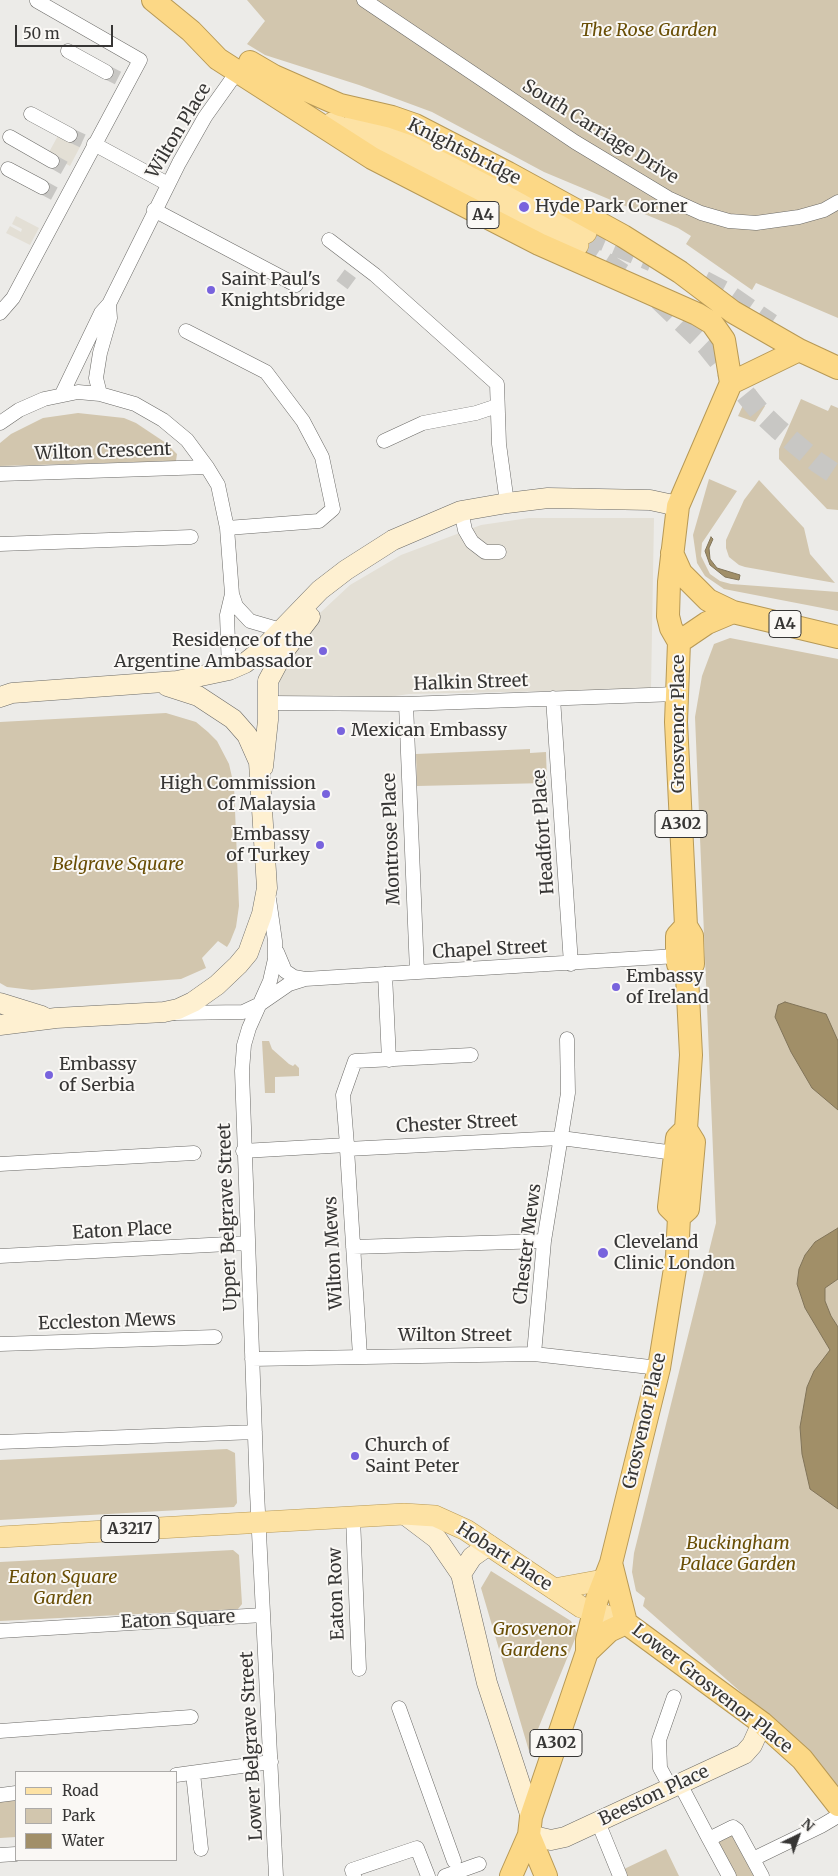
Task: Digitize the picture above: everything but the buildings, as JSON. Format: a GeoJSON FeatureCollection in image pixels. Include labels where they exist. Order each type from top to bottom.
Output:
{"type":"FeatureCollection","features":[{"type":"Feature","properties":{"kind":"highway","name":"Knightsbridge"},"geometry":{"type":"LineString","coordinates":[[153,0],[191,31],[218,59],[372,158],[539,244],[688,309],[710,321],[724,340],[731,383]]}},
{"type":"Feature","properties":{"kind":"highway","name":"Knightsbridge"},"geometry":{"type":"LineString","coordinates":[[191,31],[226,47],[274,76],[340,105],[392,117],[415,125],[516,177],[623,236],[680,272],[733,312],[799,350]]}},
{"type":"Feature","properties":{"kind":"highway","name":"A4"},"geometry":{"type":"LineString","coordinates":[[799,350],[838,368]]}},
{"type":"Feature","properties":{"kind":"highway"},"geometry":{"type":"LineString","coordinates":[[731,383],[799,350]]}},
{"type":"Feature","properties":{"kind":"highway","name":"Grosvenor Place"},"geometry":{"type":"LineString","coordinates":[[626,1623],[607,1572],[658,1368],[677,1256],[679,1217],[688,1209],[694,1142],[686,1129],[691,1055],[687,976],[693,964],[692,936],[686,926],[676,694],[679,642],[671,628],[668,616],[672,553],[678,506],[731,383]]}},
{"type":"Feature","properties":{"kind":"highway","name":"A4"},"geometry":{"type":"LineString","coordinates":[[672,553],[681,573],[699,593],[732,612],[838,637]]}},
{"type":"Feature","properties":{"kind":"highway","name":"Grosvenor Place"},"geometry":{"type":"LineString","coordinates":[[679,642],[707,623],[732,612]]}},
{"type":"Feature","properties":{"kind":"highway","name":"Grosvenor Place"},"geometry":{"type":"LineString","coordinates":[[686,926],[676,936],[678,964],[687,976]]}},
{"type":"Feature","properties":{"kind":"highway","name":"Grosvenor Place"},"geometry":{"type":"LineString","coordinates":[[679,1217],[669,1207],[678,1136],[686,1129]]}},
{"type":"Feature","properties":{"kind":"highway","name":"A302"},"geometry":{"type":"LineString","coordinates":[[530,1826],[587,1652],[587,1640],[594,1612],[607,1572]]}},
{"type":"Feature","properties":{"kind":"highway","name":"A302"},"geometry":{"type":"LineString","coordinates":[[587,1652],[609,1631],[626,1623]]}},
{"type":"Feature","properties":{"kind":"highway","name":"Lower Grosvenor Place"},"geometry":{"type":"LineString","coordinates":[[626,1623],[762,1723],[802,1759],[838,1805]]}},
{"type":"Feature","properties":{"kind":"highway"},"geometry":{"type":"LineString","coordinates":[[511,1876],[530,1826]]}},
{"type":"Feature","properties":{"kind":"highway"},"geometry":{"type":"LineString","coordinates":[[530,1826],[546,1876]]}},
{"type":"Feature","properties":{"kind":"main road","name":"A4"},"geometry":{"type":"LineString","coordinates":[[273,94],[582,239],[340,105]]}},
{"type":"Feature","properties":{"kind":"main road"},"geometry":{"type":"LineString","coordinates":[[4,693],[198,679],[229,670],[253,657],[320,590],[346,570],[393,540],[461,511],[548,498],[657,501],[678,506]]}},
{"type":"Feature","properties":{"kind":"main road"},"geometry":{"type":"LineString","coordinates":[[0,1024],[56,1018],[164,1012],[193,1002],[217,985],[238,965],[253,940],[265,902],[267,888],[261,778],[268,703],[268,680],[280,656],[310,617],[362,560]]}},
{"type":"Feature","properties":{"kind":"main road"},"geometry":{"type":"LineString","coordinates":[[148,684],[182,690],[212,703],[233,718],[254,748],[261,778]]}},
{"type":"Feature","properties":{"kind":"main road"},"geometry":{"type":"LineString","coordinates":[[0,1003],[27,1013],[56,1018]]}},
{"type":"Feature","properties":{"kind":"main road"},"geometry":{"type":"LineString","coordinates":[[404,1514],[437,1539],[461,1574],[487,1683],[530,1826]]}},
{"type":"Feature","properties":{"kind":"main road","name":"Hobart Place"},"geometry":{"type":"LineString","coordinates":[[259,1522],[404,1514],[435,1516],[466,1530],[554,1589],[594,1612]]}},
{"type":"Feature","properties":{"kind":"main road","name":"A3217"},"geometry":{"type":"LineString","coordinates":[[0,1537],[259,1522]]}},
{"type":"Feature","properties":{"kind":"main road"},"geometry":{"type":"LineString","coordinates":[[461,1574],[472,1557],[489,1545]]}},
{"type":"Feature","properties":{"kind":"main road"},"geometry":{"type":"LineString","coordinates":[[554,1589],[607,1572]]}},
{"type":"Feature","properties":{"kind":"main road","name":"Lower Grosvenor Place"},"geometry":{"type":"LineString","coordinates":[[594,1612],[626,1623]]}},
{"type":"Feature","properties":{"kind":"main road","name":"Beeston Place"},"geometry":{"type":"LineString","coordinates":[[530,1826],[545,1839],[565,1837],[744,1754],[752,1745],[762,1723]]}},
{"type":"Feature","properties":{"kind":"street","name":"South Carriage Drive"},"geometry":{"type":"LineString","coordinates":[[364,0],[575,142],[668,198],[701,213],[729,221],[756,223],[799,217],[824,210],[838,202]]}},
{"type":"Feature","properties":{"kind":"street"},"geometry":{"type":"LineString","coordinates":[[0,313],[13,298],[60,197],[90,145],[117,78],[140,60],[37,1]]}},
{"type":"Feature","properties":{"kind":"street"},"geometry":{"type":"LineString","coordinates":[[68,51],[117,78]]}},
{"type":"Feature","properties":{"kind":"street","name":"Wilton Place"},"geometry":{"type":"LineString","coordinates":[[62,394],[101,312],[109,304],[168,184],[205,117],[237,72]]}},
{"type":"Feature","properties":{"kind":"street"},"geometry":{"type":"LineString","coordinates":[[31,114],[70,135]]}},
{"type":"Feature","properties":{"kind":"street"},"geometry":{"type":"LineString","coordinates":[[10,137],[52,161]]}},
{"type":"Feature","properties":{"kind":"street"},"geometry":{"type":"LineString","coordinates":[[90,145],[168,184]]}},
{"type":"Feature","properties":{"kind":"street"},"geometry":{"type":"LineString","coordinates":[[8,170],[42,187]]}},
{"type":"Feature","properties":{"kind":"street"},"geometry":{"type":"LineString","coordinates":[[154,210],[296,285]]}},
{"type":"Feature","properties":{"kind":"street"},"geometry":{"type":"LineString","coordinates":[[329,240],[408,310],[497,384],[497,411],[506,503]]}},
{"type":"Feature","properties":{"kind":"street","name":"Wilton Place"},"geometry":{"type":"LineString","coordinates":[[100,394],[96,378],[100,353],[110,318],[109,304]]}},
{"type":"Feature","properties":{"kind":"street"},"geometry":{"type":"LineString","coordinates":[[186,331],[266,372],[303,421],[322,457],[334,509],[319,521],[227,528]]}},
{"type":"Feature","properties":{"kind":"street","name":"Wilton Crescent"},"geometry":{"type":"LineString","coordinates":[[0,423],[19,410],[62,394],[78,392],[100,394],[135,404],[163,420],[186,440],[208,467],[218,485],[227,528],[232,594],[236,606],[244,617],[257,625],[281,630]]}},
{"type":"Feature","properties":{"kind":"street"},"geometry":{"type":"LineString","coordinates":[[384,441],[423,423],[497,411]]}},
{"type":"Feature","properties":{"kind":"street","name":"Wilton Crescent"},"geometry":{"type":"LineString","coordinates":[[0,474],[208,467]]}},
{"type":"Feature","properties":{"kind":"street"},"geometry":{"type":"LineString","coordinates":[[461,511],[465,530],[472,542],[485,552],[499,552]]}},
{"type":"Feature","properties":{"kind":"street"},"geometry":{"type":"LineString","coordinates":[[0,544],[191,537]]}},
{"type":"Feature","properties":{"kind":"street","name":"Wilton Crescent"},"geometry":{"type":"LineString","coordinates":[[229,670],[227,615],[232,594]]}},
{"type":"Feature","properties":{"kind":"street","name":"Halkin Street"},"geometry":{"type":"LineString","coordinates":[[268,703],[406,704],[676,694]]}},
{"type":"Feature","properties":{"kind":"street","name":"Headfort Place"},"geometry":{"type":"LineString","coordinates":[[553,698],[571,964]]}},
{"type":"Feature","properties":{"kind":"street","name":"Montrose Place"},"geometry":{"type":"LineString","coordinates":[[406,704],[417,972]]}},
{"type":"Feature","properties":{"kind":"street"},"geometry":{"type":"LineString","coordinates":[[267,888],[276,949],[285,971],[294,977],[305,979]]}},
{"type":"Feature","properties":{"kind":"street"},"geometry":{"type":"LineString","coordinates":[[164,1012],[243,1012],[260,1004],[270,981],[276,949]]}},
{"type":"Feature","properties":{"kind":"street","name":"Chapel Street"},"geometry":{"type":"LineString","coordinates":[[260,1004],[289,984],[305,979],[677,956]]}},
{"type":"Feature","properties":{"kind":"street"},"geometry":{"type":"LineString","coordinates":[[385,974],[389,1060],[472,1055]]}},
{"type":"Feature","properties":{"kind":"street","name":"Upper Belgrave Street"},"geometry":{"type":"LineString","coordinates":[[255,1432],[244,1150],[243,1054],[249,1028],[260,1004]]}},
{"type":"Feature","properties":{"kind":"street","name":"Chester Mews"},"geometry":{"type":"LineString","coordinates":[[534,1354],[544,1241],[568,1093],[567,1039]]}},
{"type":"Feature","properties":{"kind":"street","name":"Wilton Mews"},"geometry":{"type":"LineString","coordinates":[[360,1356],[343,1095],[355,1061],[389,1060]]}},
{"type":"Feature","properties":{"kind":"street","name":"Chester Street"},"geometry":{"type":"LineString","coordinates":[[244,1150],[561,1138],[675,1153]]}},
{"type":"Feature","properties":{"kind":"street"},"geometry":{"type":"LineString","coordinates":[[0,1164],[194,1153]]}},
{"type":"Feature","properties":{"kind":"street"},"geometry":{"type":"LineString","coordinates":[[353,1247],[544,1241]]}},
{"type":"Feature","properties":{"kind":"street","name":"Eaton Place"},"geometry":{"type":"LineString","coordinates":[[0,1256],[247,1243]]}},
{"type":"Feature","properties":{"kind":"street","name":"Eccleston Mews"},"geometry":{"type":"LineString","coordinates":[[0,1344],[216,1337]]}},
{"type":"Feature","properties":{"kind":"street","name":"Wilton Street"},"geometry":{"type":"LineString","coordinates":[[252,1359],[534,1354],[658,1368]]}},
{"type":"Feature","properties":{"kind":"street"},"geometry":{"type":"LineString","coordinates":[[0,1442],[255,1432],[263,1615]]}},
{"type":"Feature","properties":{"kind":"street","name":"Eaton Row"},"geometry":{"type":"LineString","coordinates":[[353,1517],[359,1669]]}},
{"type":"Feature","properties":{"kind":"street","name":"Eaton Square"},"geometry":{"type":"LineString","coordinates":[[0,1630],[263,1615]]}},
{"type":"Feature","properties":{"kind":"street","name":"Lower Belgrave Street"},"geometry":{"type":"LineString","coordinates":[[263,1615],[276,1876]]}},
{"type":"Feature","properties":{"kind":"street"},"geometry":{"type":"LineString","coordinates":[[674,1697],[659,1740],[660,1768],[676,1786],[709,1839],[729,1876]]}},
{"type":"Feature","properties":{"kind":"street"},"geometry":{"type":"LineString","coordinates":[[398,1708],[454,1862]]}},
{"type":"Feature","properties":{"kind":"street"},"geometry":{"type":"LineString","coordinates":[[0,1731],[191,1717]]}},
{"type":"Feature","properties":{"kind":"street"},"geometry":{"type":"LineString","coordinates":[[178,1775],[271,1762]]}},
{"type":"Feature","properties":{"kind":"street"},"geometry":{"type":"LineString","coordinates":[[193,1773],[201,1849]]}},
{"type":"Feature","properties":{"kind":"street"},"geometry":{"type":"LineString","coordinates":[[0,1795],[15,1793]]}},
{"type":"Feature","properties":{"kind":"street"},"geometry":{"type":"LineString","coordinates":[[753,1859],[838,1816]]}},
{"type":"Feature","properties":{"kind":"street"},"geometry":{"type":"LineString","coordinates":[[598,1822],[620,1876]]}},
{"type":"Feature","properties":{"kind":"street"},"geometry":{"type":"LineString","coordinates":[[709,1839],[733,1828],[762,1876]]}},
{"type":"Feature","properties":{"kind":"street"},"geometry":{"type":"LineString","coordinates":[[354,1876],[352,1870],[417,1848],[428,1876]]}},
{"type":"Feature","properties":{"kind":"street"},"geometry":{"type":"LineString","coordinates":[[0,1855],[15,1854]]}},
{"type":"Feature","properties":{"kind":"street"},"geometry":{"type":"LineString","coordinates":[[445,1876],[479,1864]]}},
{"type":"Feature","properties":{"kind":"shaded area"},"geometry":{"type":"Polygon","coordinates":[[[60,132],[82,143],[70,166],[48,154],[60,132]]]}},
{"type":"Feature","properties":{"kind":"shaded area"},"geometry":{"type":"Polygon","coordinates":[[[16,216],[39,228],[30,245],[6,233],[10,226],[21,232],[22,229],[12,224],[16,216]]]}},
{"type":"Feature","properties":{"kind":"shaded area"},"geometry":{"type":"Polygon","coordinates":[[[529,518],[654,518],[651,689],[409,694],[305,709],[280,708],[279,660],[306,626],[350,585],[401,555],[481,525],[529,518]]]}},
{"type":"Feature","properties":{"kind":"green space","name":"The Rose Garden"},"geometry":{"type":"Polygon","coordinates":[[[247,0],[838,0],[838,318],[756,283],[752,290],[686,244],[691,236],[678,228],[544,172],[432,112],[359,85],[265,55],[247,44],[265,21],[247,0]]]}},
{"type":"Feature","properties":{"kind":"green space"},"geometry":{"type":"Polygon","coordinates":[[[755,389],[765,406],[755,422],[738,416],[746,399],[755,389]]]}},
{"type":"Feature","properties":{"kind":"green space"},"geometry":{"type":"Polygon","coordinates":[[[801,399],[828,411],[831,405],[838,408],[838,510],[827,509],[779,459],[779,449],[801,399]]]}},
{"type":"Feature","properties":{"kind":"green space"},"geometry":{"type":"Polygon","coordinates":[[[78,413],[124,418],[136,423],[166,443],[177,454],[176,461],[0,466],[0,443],[11,434],[43,418],[78,413]]]}},
{"type":"Feature","properties":{"kind":"green space"},"geometry":{"type":"Polygon","coordinates":[[[709,479],[737,491],[702,543],[701,556],[710,574],[720,581],[731,584],[838,592],[838,611],[724,589],[705,576],[697,563],[693,535],[709,479]]]}},
{"type":"Feature","properties":{"kind":"green space"},"geometry":{"type":"Polygon","coordinates":[[[759,480],[804,528],[810,554],[835,583],[745,567],[729,557],[726,540],[744,500],[759,480]]]}},
{"type":"Feature","properties":{"kind":"green space","name":"Buckingham Palace Garden"},"geometry":{"type":"Polygon","coordinates":[[[730,638],[838,659],[838,1787],[809,1752],[643,1606],[645,1598],[636,1591],[632,1572],[634,1553],[716,1223],[695,717],[702,676],[714,644],[730,638]]]}},
{"type":"Feature","properties":{"kind":"green space","name":"Belgrave Square"},"geometry":{"type":"Polygon","coordinates":[[[166,713],[196,722],[217,741],[229,764],[234,786],[239,906],[236,927],[227,947],[218,941],[202,958],[206,968],[181,979],[32,990],[7,987],[0,983],[0,722],[166,713]]]}},
{"type":"Feature","properties":{"kind":"green space"},"geometry":{"type":"Polygon","coordinates":[[[530,749],[530,753],[546,752],[547,783],[417,786],[416,754],[530,749]]]}},
{"type":"Feature","properties":{"kind":"green space"},"geometry":{"type":"Polygon","coordinates":[[[262,1041],[269,1041],[272,1049],[289,1064],[293,1066],[295,1064],[299,1068],[299,1076],[275,1077],[275,1093],[265,1093],[262,1041]]]}},
{"type":"Feature","properties":{"kind":"green space","name":"Eaton Square Garden"},"geometry":{"type":"Polygon","coordinates":[[[227,1449],[235,1453],[237,1503],[234,1507],[0,1520],[0,1460],[227,1449]]]}},
{"type":"Feature","properties":{"kind":"green space","name":"Eaton Square Garden"},"geometry":{"type":"Polygon","coordinates":[[[233,1550],[239,1555],[242,1604],[238,1609],[0,1621],[0,1562],[233,1550]]]}},
{"type":"Feature","properties":{"kind":"green space","name":"Grosvenor Gardens"},"geometry":{"type":"Polygon","coordinates":[[[491,1571],[571,1621],[577,1634],[529,1751],[481,1588],[491,1571]]]}},
{"type":"Feature","properties":{"kind":"green space"},"geometry":{"type":"Polygon","coordinates":[[[15,1800],[15,1837],[0,1838],[0,1801],[15,1800]]]}},
{"type":"Feature","properties":{"kind":"green space"},"geometry":{"type":"Polygon","coordinates":[[[728,1835],[734,1835],[757,1876],[735,1876],[718,1843],[728,1835]]]}},
{"type":"Feature","properties":{"kind":"green space"},"geometry":{"type":"Polygon","coordinates":[[[666,1849],[679,1876],[624,1876],[622,1870],[666,1849]]]}},
{"type":"Feature","properties":{"kind":"water"},"geometry":{"type":"Polygon","coordinates":[[[711,537],[713,539],[709,548],[710,559],[717,568],[740,575],[739,580],[725,577],[710,565],[705,551],[711,537]]]}},
{"type":"Feature","properties":{"kind":"water"},"geometry":{"type":"Polygon","coordinates":[[[785,1002],[826,1014],[838,1041],[838,1110],[812,1088],[791,1052],[775,1017],[778,1005],[785,1002]]]}},
{"type":"Feature","properties":{"kind":"water"},"geometry":{"type":"Polygon","coordinates":[[[838,1228],[838,1279],[825,1288],[825,1301],[838,1327],[838,1509],[810,1489],[802,1454],[800,1427],[807,1387],[814,1371],[830,1350],[805,1308],[797,1284],[799,1269],[805,1255],[815,1242],[838,1228]]]}},
{"type":"Feature","properties":{"kind":"tunnel"},"geometry":{"type":"LineString","coordinates":[[106,72],[118,78]]}},
{"type":"Feature","properties":{"kind":"tunnel"},"geometry":{"type":"LineString","coordinates":[[70,135],[85,142]]}},
{"type":"Feature","properties":{"kind":"tunnel"},"geometry":{"type":"LineString","coordinates":[[52,161],[68,170]]}},
{"type":"Feature","properties":{"kind":"tunnel"},"geometry":{"type":"LineString","coordinates":[[42,187],[55,194]]}},
{"type":"Feature","properties":{"kind":"tunnel"},"geometry":{"type":"LineString","coordinates":[[586,233],[652,261]]}},
{"type":"Feature","properties":{"kind":"tunnel"},"geometry":{"type":"LineString","coordinates":[[578,245],[626,276]]}},
{"type":"Feature","properties":{"kind":"tunnel"},"geometry":{"type":"LineString","coordinates":[[342,285],[356,266]]}},
{"type":"Feature","properties":{"kind":"tunnel"},"geometry":{"type":"LineString","coordinates":[[704,281],[723,291],[771,324]]}},
{"type":"Feature","properties":{"kind":"tunnel"},"geometry":{"type":"LineString","coordinates":[[659,300],[706,345],[759,411],[817,462],[838,476]]}},
{"type":"Feature","properties":{"kind":"place","name":"Hyde Park Corner"},"geometry":{"type":"Point","coordinates":[524,207]}},
{"type":"Feature","properties":{"kind":"place","name":"Saint Paul's Knightsbridge"},"geometry":{"type":"Point","coordinates":[211,290]}},
{"type":"Feature","properties":{"kind":"place","name":"Residence of the Argentine Ambassador"},"geometry":{"type":"Point","coordinates":[323,651]}},
{"type":"Feature","properties":{"kind":"place","name":"Mexican Embassy"},"geometry":{"type":"Point","coordinates":[341,731]}},
{"type":"Feature","properties":{"kind":"place","name":"High Commission of Malaysia"},"geometry":{"type":"Point","coordinates":[326,794]}},
{"type":"Feature","properties":{"kind":"place","name":"Embassy of Turkey"},"geometry":{"type":"Point","coordinates":[320,845]}},
{"type":"Feature","properties":{"kind":"place","name":"Embassy of Ireland"},"geometry":{"type":"Point","coordinates":[616,987]}},
{"type":"Feature","properties":{"kind":"place","name":"Embassy of Serbia"},"geometry":{"type":"Point","coordinates":[49,1075]}},
{"type":"Feature","properties":{"kind":"place","name":"Cleveland Clinic London"},"geometry":{"type":"Point","coordinates":[603,1253]}},
{"type":"Feature","properties":{"kind":"place","name":"Church of Saint Peter"},"geometry":{"type":"Point","coordinates":[355,1456]}}]}
